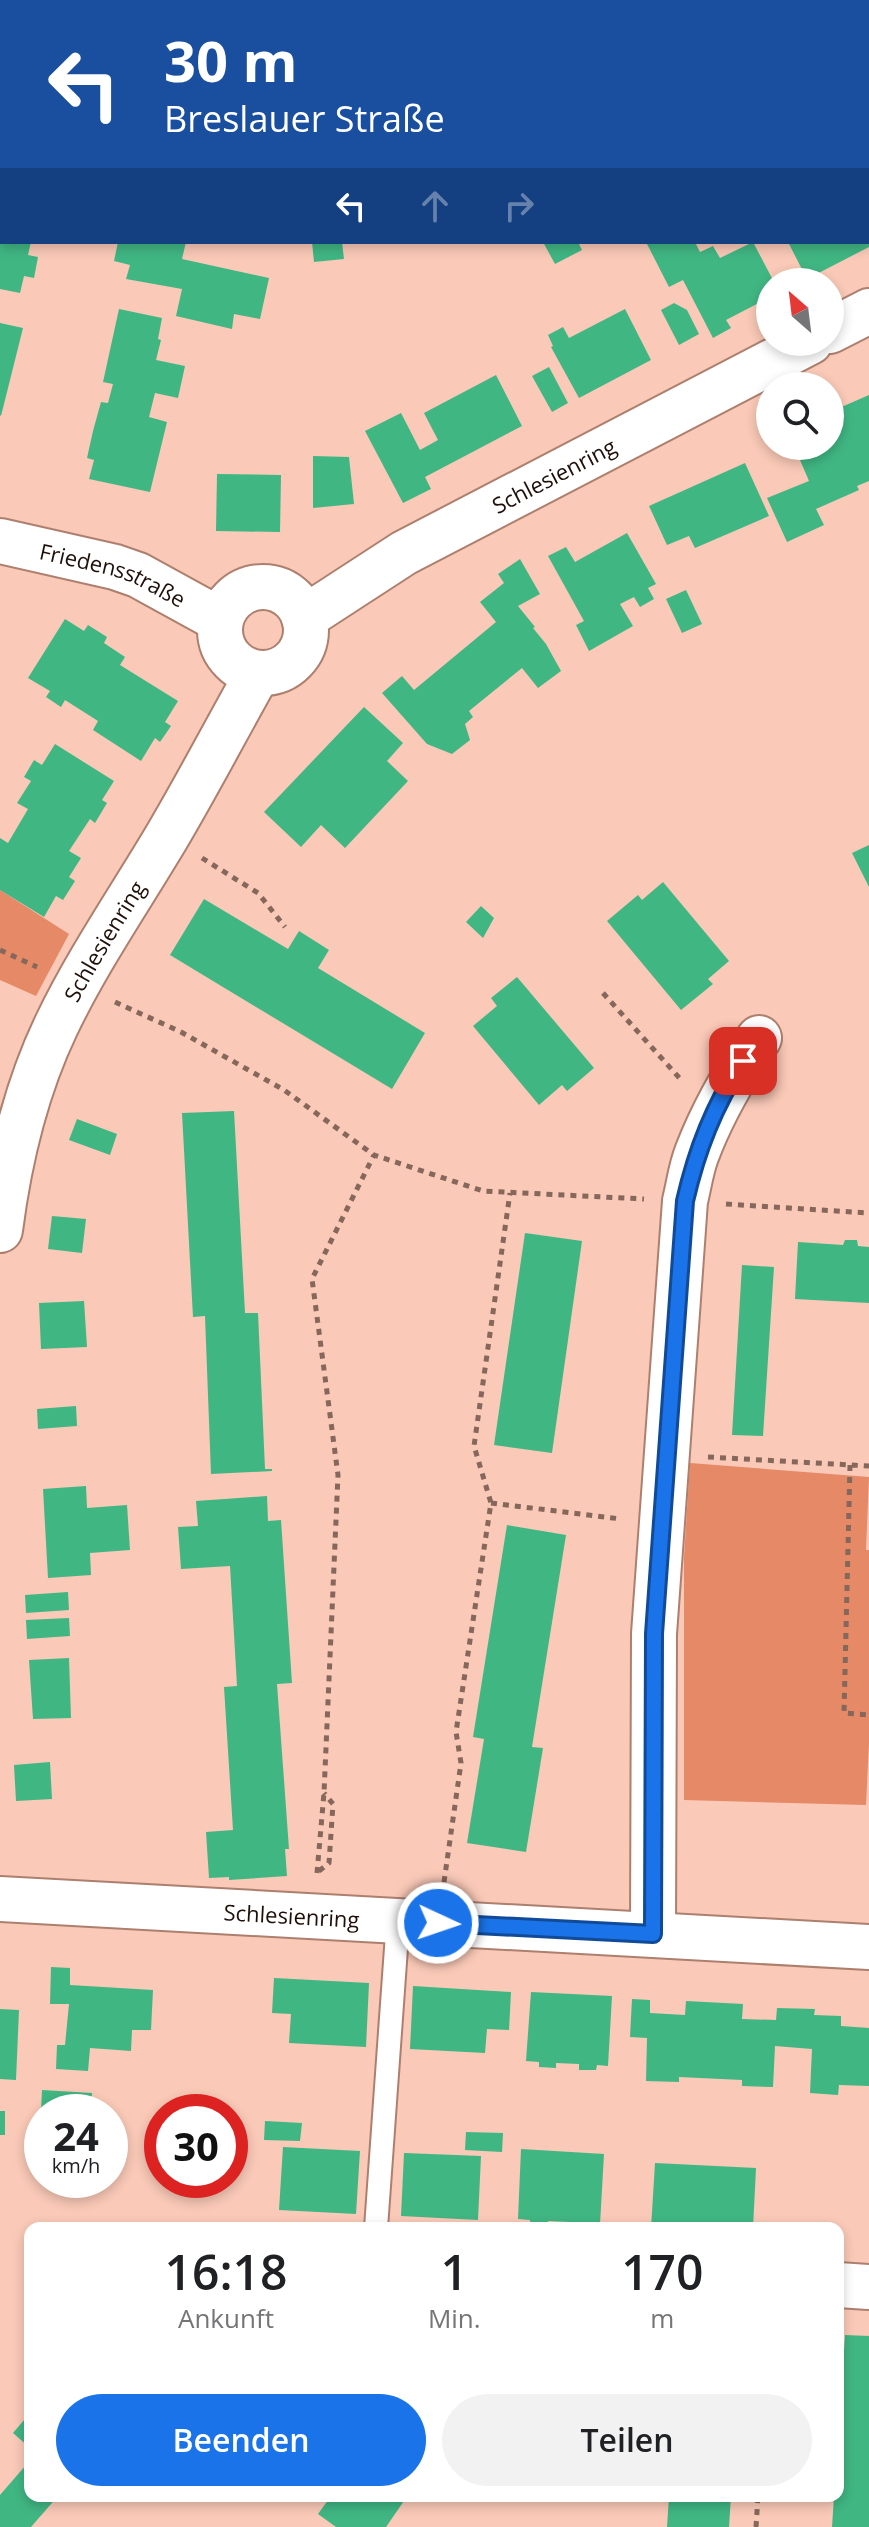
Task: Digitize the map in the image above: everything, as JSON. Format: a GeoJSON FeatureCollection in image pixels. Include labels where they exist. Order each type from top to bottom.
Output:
{"type":"FeatureCollection","features":[{"type":"Feature","properties":{"kind":"street"},"geometry":{"type":"LineString","coordinates":[[844,324],[869,311]]}},
{"type":"Feature","properties":{"kind":"street","name":"Schlesienring"},"geometry":{"type":"LineString","coordinates":[[304,618],[404,553],[783,356]]}},
{"type":"Feature","properties":{"kind":"street","name":"Friedensstraße"},"geometry":{"type":"LineString","coordinates":[[0,541],[138,575],[220,620]]}},
{"type":"Feature","properties":{"kind":"street"},"geometry":{"type":"LineString","coordinates":[[256,587],[274,588],[291,597],[304,618],[304,643],[298,656],[286,666],[271,672],[258,673],[234,662],[221,643],[218,632],[224,608],[243,591],[256,587]]}},
{"type":"Feature","properties":{"kind":"street","name":"Schlesienring"},"geometry":{"type":"LineString","coordinates":[[0,1230],[16,1136],[39,1065],[77,984],[167,836],[258,673]]}},
{"type":"Feature","properties":{"kind":"street"},"geometry":{"type":"LineString","coordinates":[[653,1934],[654,1634],[685,1201],[696,1155],[713,1115],[728,1085],[759,1038]]}},
{"type":"Feature","properties":{"kind":"street","name":"Schlesienring"},"geometry":{"type":"LineString","coordinates":[[0,1899],[869,1947]]}},
{"type":"Feature","properties":{"kind":"street"},"geometry":{"type":"LineString","coordinates":[[844,2285],[869,2287]]}},
{"type":"Feature","properties":{"kind":"lane"},"geometry":{"type":"LineString","coordinates":[[377,2222],[418,1922]]}},
{"type":"Feature","properties":{"kind":"path"},"geometry":{"type":"LineString","coordinates":[[167,836],[258,893],[285,927]]}},
{"type":"Feature","properties":{"kind":"path"},"geometry":{"type":"LineString","coordinates":[[77,984],[181,1032],[284,1090],[374,1155],[483,1191],[869,1213]]}},
{"type":"Feature","properties":{"kind":"path"},"geometry":{"type":"LineString","coordinates":[[603,993],[713,1115]]}},
{"type":"Feature","properties":{"kind":"path"},"geometry":{"type":"LineString","coordinates":[[319,1861],[338,1475],[312,1279],[374,1155]]}},
{"type":"Feature","properties":{"kind":"path"},"geometry":{"type":"LineString","coordinates":[[418,1922],[461,1763],[456,1732],[491,1503],[474,1446],[510,1193]]}},
{"type":"Feature","properties":{"kind":"path"},"geometry":{"type":"LineString","coordinates":[[667,1455],[869,1466]]}},
{"type":"Feature","properties":{"kind":"path"},"geometry":{"type":"LineString","coordinates":[[850,1465],[844,1713],[869,1715]]}},
{"type":"Feature","properties":{"kind":"path"},"geometry":{"type":"LineString","coordinates":[[491,1503],[662,1525]]}},
{"type":"Feature","properties":{"kind":"path"},"geometry":{"type":"LineString","coordinates":[[318,1871],[329,1863],[333,1804],[324,1793]]}},
{"type":"Feature","properties":{"kind":"path"},"geometry":{"type":"LineString","coordinates":[[756,2527],[758,2502]]}},
{"type":"Feature","properties":{"kind":"shaded area"},"geometry":{"type":"Polygon","coordinates":[[[0,890],[69,934],[36,996],[0,980],[0,890]]]}},
{"type":"Feature","properties":{"kind":"shaded area"},"geometry":{"type":"Polygon","coordinates":[[[690,1463],[869,1477],[866,1550],[869,1550],[869,1743],[866,1805],[684,1800],[684,1558],[690,1463]]]}},
{"type":"Feature","properties":{"kind":"building"},"geometry":{"type":"Polygon","coordinates":[[[0,244],[31,244],[28,255],[38,257],[34,278],[24,276],[20,293],[0,289],[0,244]]]}},
{"type":"Feature","properties":{"kind":"building"},"geometry":{"type":"Polygon","coordinates":[[[118,244],[186,244],[182,259],[269,278],[260,319],[234,314],[232,329],[176,316],[182,289],[126,279],[130,265],[114,261],[118,244]]]}},
{"type":"Feature","properties":{"kind":"building"},"geometry":{"type":"Polygon","coordinates":[[[312,244],[342,244],[344,259],[314,262],[312,244]]]}},
{"type":"Feature","properties":{"kind":"building"},"geometry":{"type":"Polygon","coordinates":[[[544,244],[579,244],[582,250],[555,264],[544,244]]]}},
{"type":"Feature","properties":{"kind":"building"},"geometry":{"type":"Polygon","coordinates":[[[647,244],[696,244],[700,252],[713,246],[720,258],[754,244],[767,268],[756,268],[756,304],[726,320],[731,328],[713,338],[683,280],[669,287],[647,244]]]}},
{"type":"Feature","properties":{"kind":"building"},"geometry":{"type":"Polygon","coordinates":[[[789,244],[869,244],[869,247],[828,268],[801,268],[789,244]]]}},
{"type":"Feature","properties":{"kind":"building"},"geometry":{"type":"Polygon","coordinates":[[[674,303],[687,310],[699,334],[679,345],[661,310],[674,303]]]}},
{"type":"Feature","properties":{"kind":"building"},"geometry":{"type":"Polygon","coordinates":[[[119,309],[162,318],[156,360],[185,366],[178,398],[155,393],[149,417],[167,422],[150,492],[89,479],[94,460],[87,458],[93,431],[101,402],[108,403],[113,384],[103,382],[119,309]]]}},
{"type":"Feature","properties":{"kind":"building"},"geometry":{"type":"Polygon","coordinates":[[[625,309],[651,360],[579,398],[551,347],[548,335],[563,327],[569,338],[625,309]]]}},
{"type":"Feature","properties":{"kind":"building"},"geometry":{"type":"Polygon","coordinates":[[[0,323],[23,328],[1,416],[0,415],[0,323]]]}},
{"type":"Feature","properties":{"kind":"building"},"geometry":{"type":"Polygon","coordinates":[[[549,367],[568,403],[552,412],[532,376],[549,367]]]}},
{"type":"Feature","properties":{"kind":"building"},"geometry":{"type":"Polygon","coordinates":[[[496,375],[522,426],[425,477],[431,489],[403,503],[365,431],[401,413],[420,450],[438,440],[424,413],[496,375]]]}},
{"type":"Feature","properties":{"kind":"building"},"geometry":{"type":"Polygon","coordinates":[[[869,395],[869,481],[857,486],[859,490],[816,509],[824,525],[787,542],[767,498],[809,481],[800,460],[844,460],[844,406],[869,395]]]}},
{"type":"Feature","properties":{"kind":"building"},"geometry":{"type":"Polygon","coordinates":[[[313,456],[349,457],[354,504],[313,508],[313,456]]]}},
{"type":"Feature","properties":{"kind":"building"},"geometry":{"type":"Polygon","coordinates":[[[745,463],[769,516],[695,548],[689,536],[667,545],[649,506],[745,463]]]}},
{"type":"Feature","properties":{"kind":"building"},"geometry":{"type":"Polygon","coordinates":[[[217,474],[281,475],[280,532],[216,531],[217,474]]]}},
{"type":"Feature","properties":{"kind":"building"},"geometry":{"type":"Polygon","coordinates":[[[627,533],[656,584],[648,588],[654,599],[640,607],[634,597],[620,604],[633,626],[589,651],[576,625],[584,621],[548,556],[566,547],[575,562],[627,533]]]}},
{"type":"Feature","properties":{"kind":"building"},"geometry":{"type":"Polygon","coordinates":[[[520,559],[540,594],[518,606],[535,627],[561,671],[538,688],[522,668],[469,711],[473,717],[465,724],[470,740],[452,754],[427,744],[382,693],[402,676],[414,690],[496,622],[480,602],[504,583],[498,574],[520,559]]]}},
{"type":"Feature","properties":{"kind":"building"},"geometry":{"type":"Polygon","coordinates":[[[686,590],[702,624],[682,633],[666,599],[686,590]]]}},
{"type":"Feature","properties":{"kind":"building"},"geometry":{"type":"Polygon","coordinates":[[[65,619],[84,631],[88,625],[107,637],[104,643],[125,657],[120,665],[178,701],[165,722],[171,726],[160,742],[155,738],[141,761],[93,730],[98,721],[65,700],[61,707],[46,697],[50,691],[28,678],[65,619]]]}},
{"type":"Feature","properties":{"kind":"building"},"geometry":{"type":"Polygon","coordinates":[[[364,707],[403,743],[387,761],[408,781],[345,848],[321,825],[301,847],[264,812],[364,707]]]}},
{"type":"Feature","properties":{"kind":"building"},"geometry":{"type":"Polygon","coordinates":[[[55,744],[114,781],[102,800],[107,803],[95,823],[90,819],[69,851],[81,858],[69,877],[75,881],[63,900],[56,896],[44,917],[0,890],[0,838],[8,843],[28,809],[17,803],[31,781],[24,777],[34,760],[42,765],[55,744]]]}},
{"type":"Feature","properties":{"kind":"building"},"geometry":{"type":"Polygon","coordinates":[[[869,845],[869,887],[852,853],[869,845]]]}},
{"type":"Feature","properties":{"kind":"building"},"geometry":{"type":"Polygon","coordinates":[[[663,882],[729,961],[708,979],[713,984],[681,1010],[607,921],[638,895],[642,900],[663,882]]]}},
{"type":"Feature","properties":{"kind":"building"},"geometry":{"type":"Polygon","coordinates":[[[204,899],[288,949],[299,931],[329,950],[318,968],[425,1033],[392,1089],[170,955],[204,899]]]}},
{"type":"Feature","properties":{"kind":"building"},"geometry":{"type":"Polygon","coordinates":[[[481,906],[494,918],[483,938],[466,922],[481,906]]]}},
{"type":"Feature","properties":{"kind":"building"},"geometry":{"type":"Polygon","coordinates":[[[517,977],[594,1068],[567,1091],[562,1085],[539,1105],[473,1026],[497,1006],[491,998],[517,977]]]}},
{"type":"Feature","properties":{"kind":"building"},"geometry":{"type":"Polygon","coordinates":[[[234,1111],[245,1313],[258,1313],[265,1469],[272,1471],[211,1474],[205,1316],[193,1317],[182,1113],[234,1111]]]}},
{"type":"Feature","properties":{"kind":"building"},"geometry":{"type":"Polygon","coordinates":[[[77,1119],[117,1134],[110,1155],[69,1140],[77,1119]]]}},
{"type":"Feature","properties":{"kind":"building"},"geometry":{"type":"Polygon","coordinates":[[[52,1216],[86,1219],[82,1253],[48,1249],[52,1216]]]}},
{"type":"Feature","properties":{"kind":"building"},"geometry":{"type":"Polygon","coordinates":[[[525,1233],[582,1241],[552,1453],[494,1445],[525,1233]]]}},
{"type":"Feature","properties":{"kind":"building"},"geometry":{"type":"Polygon","coordinates":[[[845,1240],[857,1240],[858,1246],[869,1247],[869,1303],[795,1299],[798,1242],[843,1245],[845,1240]]]}},
{"type":"Feature","properties":{"kind":"building"},"geometry":{"type":"Polygon","coordinates":[[[742,1265],[774,1267],[763,1436],[732,1435],[742,1265]]]}},
{"type":"Feature","properties":{"kind":"building"},"geometry":{"type":"Polygon","coordinates":[[[84,1301],[87,1347],[41,1349],[39,1303],[84,1301]]]}},
{"type":"Feature","properties":{"kind":"building"},"geometry":{"type":"Polygon","coordinates":[[[76,1406],[77,1426],[38,1429],[37,1409],[76,1406]]]}},
{"type":"Feature","properties":{"kind":"building"},"geometry":{"type":"Polygon","coordinates":[[[86,1486],[87,1508],[127,1505],[130,1550],[90,1553],[91,1575],[48,1578],[43,1489],[86,1486]]]}},
{"type":"Feature","properties":{"kind":"building"},"geometry":{"type":"Polygon","coordinates":[[[267,1496],[268,1521],[281,1520],[292,1683],[277,1684],[289,1849],[285,1849],[287,1876],[229,1880],[229,1877],[209,1878],[206,1832],[233,1830],[224,1687],[237,1686],[230,1566],[181,1569],[178,1527],[198,1526],[196,1501],[267,1496]]]}},
{"type":"Feature","properties":{"kind":"building"},"geometry":{"type":"Polygon","coordinates":[[[507,1525],[566,1535],[532,1747],[543,1748],[526,1852],[467,1843],[484,1739],[473,1737],[507,1525]]]}},
{"type":"Feature","properties":{"kind":"building"},"geometry":{"type":"Polygon","coordinates":[[[68,1592],[69,1610],[26,1613],[25,1595],[68,1592]]]}},
{"type":"Feature","properties":{"kind":"building"},"geometry":{"type":"Polygon","coordinates":[[[69,1618],[70,1636],[27,1639],[26,1620],[69,1618]]]}},
{"type":"Feature","properties":{"kind":"building"},"geometry":{"type":"Polygon","coordinates":[[[69,1658],[71,1718],[33,1719],[29,1660],[69,1658]]]}},
{"type":"Feature","properties":{"kind":"building"},"geometry":{"type":"Polygon","coordinates":[[[50,1762],[52,1799],[16,1801],[14,1765],[50,1762]]]}},
{"type":"Feature","properties":{"kind":"building"},"geometry":{"type":"Polygon","coordinates":[[[51,1967],[70,1968],[70,1985],[153,1990],[151,2030],[132,2030],[131,2051],[90,2048],[88,2071],[56,2069],[57,2045],[65,2045],[69,2004],[50,2004],[51,1967]]]}},
{"type":"Feature","properties":{"kind":"building"},"geometry":{"type":"Polygon","coordinates":[[[274,1978],[369,1983],[366,2047],[289,2043],[291,2014],[272,2013],[274,1978]]]}},
{"type":"Feature","properties":{"kind":"building"},"geometry":{"type":"Polygon","coordinates":[[[413,1986],[511,1992],[509,2030],[487,2029],[485,2053],[410,2049],[413,1986]]]}},
{"type":"Feature","properties":{"kind":"building"},"geometry":{"type":"Polygon","coordinates":[[[531,1992],[612,1996],[608,2066],[597,2065],[596,2070],[579,2070],[579,2064],[556,2063],[556,2068],[539,2067],[539,2062],[526,2061],[531,1992]]]}},
{"type":"Feature","properties":{"kind":"building"},"geometry":{"type":"Polygon","coordinates":[[[632,1999],[650,2000],[650,2013],[685,2015],[686,2001],[743,2004],[742,2019],[776,2020],[777,2008],[815,2009],[814,2015],[841,2016],[841,2026],[869,2028],[869,2086],[839,2085],[838,2095],[810,2093],[812,2049],[775,2046],[773,2087],[742,2086],[742,2080],[679,2077],[679,2082],[646,2081],[647,2038],[630,2037],[632,1999]]]}},
{"type":"Feature","properties":{"kind":"building"},"geometry":{"type":"Polygon","coordinates":[[[0,2009],[19,2010],[16,2080],[0,2079],[0,2009]]]}},
{"type":"Feature","properties":{"kind":"building"},"geometry":{"type":"Polygon","coordinates":[[[42,2090],[92,2093],[92,2094],[42,2094],[42,2090]]]}},
{"type":"Feature","properties":{"kind":"building"},"geometry":{"type":"Polygon","coordinates":[[[0,2111],[5,2111],[5,2135],[0,2135],[0,2111]]]}},
{"type":"Feature","properties":{"kind":"building"},"geometry":{"type":"Polygon","coordinates":[[[265,2121],[302,2123],[300,2141],[264,2140],[265,2121]]]}},
{"type":"Feature","properties":{"kind":"building"},"geometry":{"type":"Polygon","coordinates":[[[466,2132],[503,2133],[502,2152],[465,2150],[466,2132]]]}},
{"type":"Feature","properties":{"kind":"building"},"geometry":{"type":"Polygon","coordinates":[[[283,2147],[360,2151],[356,2214],[279,2210],[283,2147]]]}},
{"type":"Feature","properties":{"kind":"building"},"geometry":{"type":"Polygon","coordinates":[[[521,2149],[604,2154],[600,2222],[530,2222],[518,2219],[521,2149]]]}},
{"type":"Feature","properties":{"kind":"building"},"geometry":{"type":"Polygon","coordinates":[[[404,2153],[481,2156],[478,2220],[401,2216],[404,2153]]]}},
{"type":"Feature","properties":{"kind":"building"},"geometry":{"type":"Polygon","coordinates":[[[655,2163],[756,2168],[753,2222],[651,2222],[655,2163]]]}},
{"type":"Feature","properties":{"kind":"building"},"geometry":{"type":"Polygon","coordinates":[[[845,2335],[869,2336],[869,2527],[832,2527],[834,2502],[844,2502],[845,2335]]]}},
{"type":"Feature","properties":{"kind":"building"},"geometry":{"type":"Polygon","coordinates":[[[24,2420],[24,2443],[13,2433],[24,2420]]]}},
{"type":"Feature","properties":{"kind":"building"},"geometry":{"type":"Polygon","coordinates":[[[24,2467],[24,2502],[53,2502],[31,2527],[0,2527],[0,2495],[24,2467]]]}},
{"type":"Feature","properties":{"kind":"building"},"geometry":{"type":"Polygon","coordinates":[[[327,2502],[403,2502],[386,2527],[336,2527],[318,2514],[327,2502]]]}},
{"type":"Feature","properties":{"kind":"building"},"geometry":{"type":"Polygon","coordinates":[[[669,2502],[731,2502],[729,2527],[667,2527],[669,2502]]]}},
{"type":"Feature","properties":{"kind":"route"},"geometry":{"type":"LineString","coordinates":[[438,1923],[653,1934],[654,1634],[685,1201],[696,1155],[713,1115],[743,1061]]}}]}
